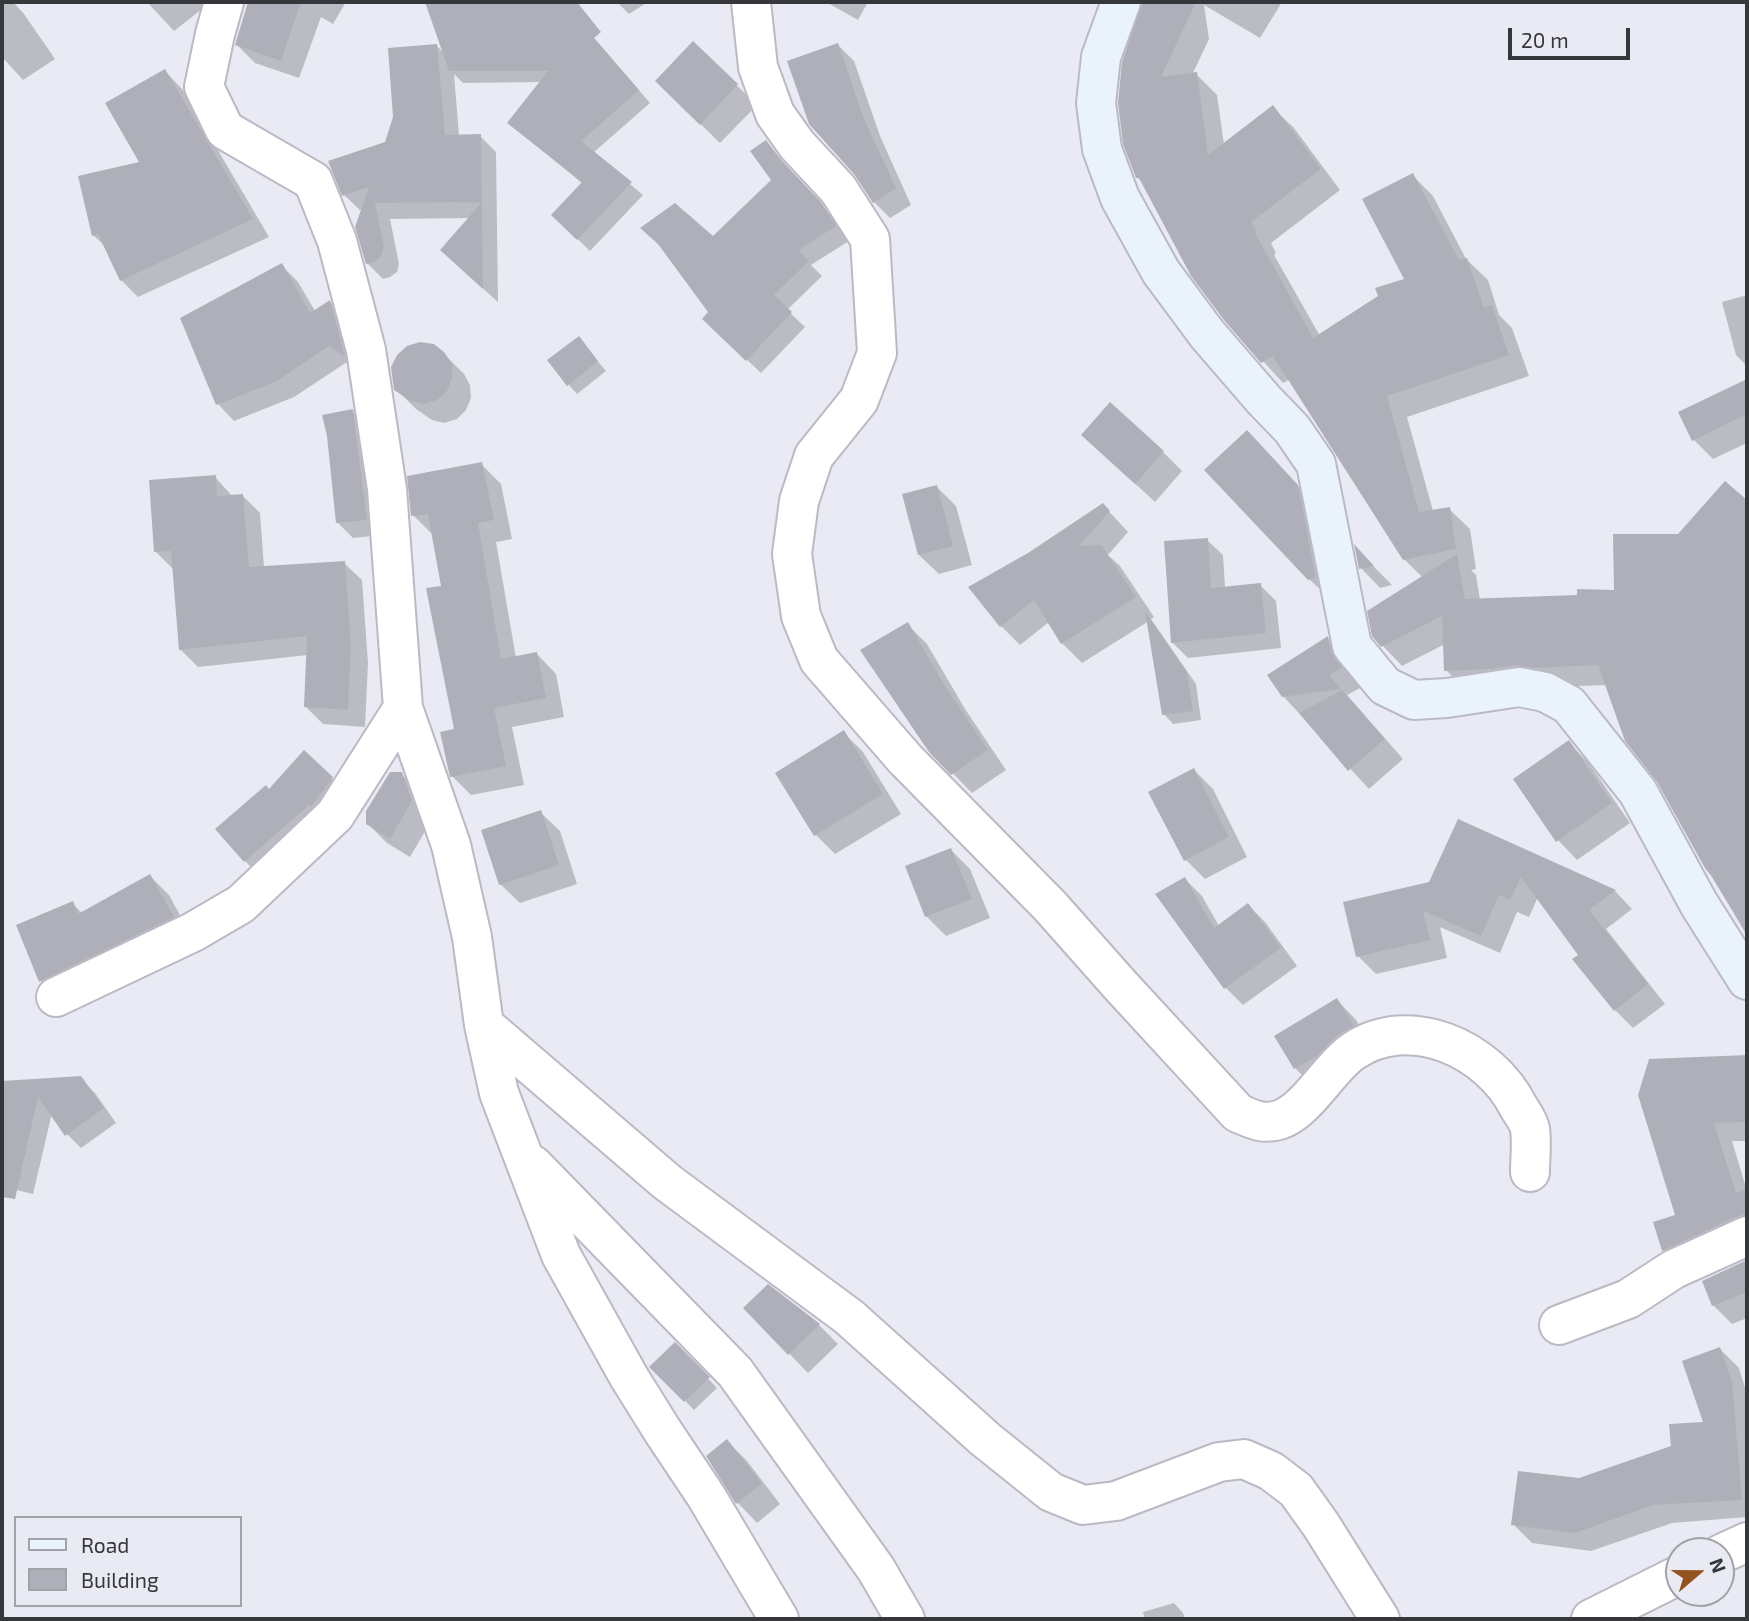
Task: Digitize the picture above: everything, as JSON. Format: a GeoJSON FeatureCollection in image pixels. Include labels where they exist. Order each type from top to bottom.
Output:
{"type":"FeatureCollection","features":[{"type":"Feature","properties":{"kind":"street"},"geometry":{"type":"LineString","coordinates":[[224,2],[205,88],[225,130],[313,181],[337,241],[366,350],[387,489],[403,708],[452,845],[471,937],[484,1026],[499,1093],[561,1255],[662,1430],[719,1517],[779,1619]]}},
{"type":"Feature","properties":{"kind":"street"},"geometry":{"type":"LineString","coordinates":[[751,2],[758,66],[775,114],[797,145],[838,189],[870,239],[877,353],[859,400],[814,456],[799,501],[792,554],[801,616],[819,660],[905,759],[1050,906],[1238,1113],[1260,1123],[1281,1120],[1304,1102],[1352,1052],[1377,1039],[1420,1035],[1460,1047],[1483,1063],[1511,1091],[1530,1128],[1530,1172]]}},
{"type":"Feature","properties":{"kind":"street"},"geometry":{"type":"LineString","coordinates":[[1121,2],[1101,57],[1096,103],[1102,149],[1120,198],[1161,272],[1207,334],[1292,429],[1316,464],[1352,646],[1385,686],[1413,700],[1447,698],[1519,687],[1545,692],[1569,705],[1637,792],[1699,904],[1747,980]]}},
{"type":"Feature","properties":{"kind":"street"},"geometry":{"type":"LineString","coordinates":[[56,997],[193,932],[241,904],[335,815],[403,708]]}},
{"type":"Feature","properties":{"kind":"street"},"geometry":{"type":"LineString","coordinates":[[484,1026],[667,1182],[849,1317],[985,1439],[1051,1492],[1083,1505],[1116,1502],[1219,1462],[1244,1459],[1271,1471],[1296,1490],[1380,1619]]}},
{"type":"Feature","properties":{"kind":"street"},"geometry":{"type":"LineString","coordinates":[[521,1152],[735,1372],[877,1569],[905,1619]]}},
{"type":"Feature","properties":{"kind":"street"},"geometry":{"type":"LineString","coordinates":[[1559,1325],[1628,1299],[1674,1269],[1747,1236]]}},
{"type":"Feature","properties":{"kind":"street"},"geometry":{"type":"LineString","coordinates":[[1591,1619],[1665,1582]]}},
{"type":"Feature","properties":{"kind":"building"},"geometry":{"type":"Polygon","coordinates":[[[248,2],[301,2],[281,61],[235,45],[248,2]]]}},
{"type":"Feature","properties":{"kind":"building"},"geometry":{"type":"Polygon","coordinates":[[[425,2],[577,2],[601,32],[594,38],[639,90],[581,141],[632,182],[577,240],[551,215],[582,182],[507,123],[548,71],[449,71],[425,2]]]}},
{"type":"Feature","properties":{"kind":"building"},"geometry":{"type":"Polygon","coordinates":[[[1142,2],[1196,2],[1161,77],[1197,72],[1208,155],[1273,105],[1321,169],[1251,222],[1313,338],[1378,296],[1375,288],[1404,279],[1362,199],[1413,173],[1459,260],[1467,258],[1484,308],[1492,305],[1509,355],[1387,396],[1419,512],[1450,507],[1456,549],[1403,560],[1273,356],[1261,363],[1191,276],[1139,178],[1136,178],[1123,144],[1118,103],[1122,62],[1142,2]]]}},
{"type":"Feature","properties":{"kind":"building"},"geometry":{"type":"Polygon","coordinates":[[[693,41],[738,84],[700,125],[655,81],[693,41]]]}},
{"type":"Feature","properties":{"kind":"building"},"geometry":{"type":"Polygon","coordinates":[[[838,43],[864,119],[896,188],[873,203],[854,174],[809,124],[787,61],[838,43]]]}},
{"type":"Feature","properties":{"kind":"building"},"geometry":{"type":"Polygon","coordinates":[[[437,44],[445,135],[481,134],[482,202],[375,203],[384,247],[381,256],[366,264],[355,227],[369,187],[342,196],[328,161],[385,142],[393,117],[388,48],[437,44]]]}},
{"type":"Feature","properties":{"kind":"building"},"geometry":{"type":"Polygon","coordinates":[[[165,69],[253,219],[120,281],[98,234],[92,236],[78,176],[139,162],[105,103],[165,69]]]}},
{"type":"Feature","properties":{"kind":"building"},"geometry":{"type":"Polygon","coordinates":[[[766,140],[821,202],[836,226],[799,250],[809,261],[774,295],[792,312],[746,361],[702,319],[708,312],[658,244],[640,228],[675,203],[713,236],[771,180],[750,151],[766,140]]]}},
{"type":"Feature","properties":{"kind":"building"},"geometry":{"type":"Polygon","coordinates":[[[482,202],[483,289],[440,250],[482,202]]]}},
{"type":"Feature","properties":{"kind":"building"},"geometry":{"type":"Polygon","coordinates":[[[282,263],[310,313],[330,300],[345,357],[329,346],[277,381],[216,405],[180,318],[282,263]]]}},
{"type":"Feature","properties":{"kind":"building"},"geometry":{"type":"Polygon","coordinates":[[[579,336],[598,361],[567,386],[547,360],[579,336]]]}},
{"type":"Feature","properties":{"kind":"building"},"geometry":{"type":"Polygon","coordinates":[[[420,342],[434,344],[452,364],[452,378],[447,391],[437,400],[424,404],[411,401],[394,390],[391,367],[397,355],[407,346],[420,342]]]}},
{"type":"Feature","properties":{"kind":"building"},"geometry":{"type":"Polygon","coordinates":[[[1747,379],[1747,414],[1692,441],[1678,412],[1747,379]]]}},
{"type":"Feature","properties":{"kind":"building"},"geometry":{"type":"Polygon","coordinates":[[[1110,402],[1164,451],[1135,484],[1081,435],[1110,402]]]}},
{"type":"Feature","properties":{"kind":"building"},"geometry":{"type":"Polygon","coordinates":[[[353,409],[367,520],[336,523],[327,436],[322,415],[353,409]]]}},
{"type":"Feature","properties":{"kind":"building"},"geometry":{"type":"Polygon","coordinates":[[[1247,430],[1298,485],[1316,578],[1308,580],[1204,470],[1247,430]]]}},
{"type":"Feature","properties":{"kind":"building"},"geometry":{"type":"Polygon","coordinates":[[[482,462],[494,520],[478,523],[501,659],[537,652],[546,698],[494,708],[506,766],[450,777],[440,732],[454,729],[426,588],[441,586],[428,514],[411,516],[407,476],[482,462]]]}},
{"type":"Feature","properties":{"kind":"building"},"geometry":{"type":"Polygon","coordinates":[[[216,475],[217,496],[243,494],[249,567],[345,561],[351,645],[348,710],[304,707],[307,636],[179,650],[171,551],[154,552],[149,480],[216,475]]]}},
{"type":"Feature","properties":{"kind":"building"},"geometry":{"type":"Polygon","coordinates":[[[1725,481],[1747,500],[1747,935],[1705,868],[1657,782],[1625,741],[1598,665],[1534,668],[1516,665],[1444,671],[1442,616],[1381,647],[1372,636],[1367,611],[1457,554],[1465,599],[1577,595],[1577,589],[1614,590],[1613,534],[1678,534],[1725,481]]]}},
{"type":"Feature","properties":{"kind":"building"},"geometry":{"type":"Polygon","coordinates":[[[937,485],[953,546],[918,555],[902,494],[937,485]]]}},
{"type":"Feature","properties":{"kind":"building"},"geometry":{"type":"Polygon","coordinates":[[[1103,503],[1110,511],[1079,546],[1101,545],[1136,597],[1061,644],[1034,600],[1000,627],[968,587],[1028,553],[1103,503]]]}},
{"type":"Feature","properties":{"kind":"building"},"geometry":{"type":"Polygon","coordinates":[[[1208,538],[1211,588],[1261,583],[1266,633],[1171,643],[1164,541],[1208,538]]]}},
{"type":"Feature","properties":{"kind":"building"},"geometry":{"type":"Polygon","coordinates":[[[1354,544],[1374,566],[1359,569],[1354,544]]]}},
{"type":"Feature","properties":{"kind":"building"},"geometry":{"type":"Polygon","coordinates":[[[1145,611],[1187,673],[1193,711],[1162,715],[1145,611]]]}},
{"type":"Feature","properties":{"kind":"building"},"geometry":{"type":"Polygon","coordinates":[[[908,622],[946,688],[988,750],[951,775],[929,752],[860,650],[908,622]]]}},
{"type":"Feature","properties":{"kind":"building"},"geometry":{"type":"Polygon","coordinates":[[[1328,636],[1331,651],[1342,668],[1329,675],[1341,689],[1282,697],[1267,675],[1328,636]]]}},
{"type":"Feature","properties":{"kind":"building"},"geometry":{"type":"Polygon","coordinates":[[[1342,690],[1385,739],[1348,771],[1299,713],[1342,690]]]}},
{"type":"Feature","properties":{"kind":"building"},"geometry":{"type":"Polygon","coordinates":[[[844,730],[883,794],[814,836],[775,773],[844,730]]]}},
{"type":"Feature","properties":{"kind":"building"},"geometry":{"type":"Polygon","coordinates":[[[1569,740],[1612,803],[1556,842],[1513,779],[1569,740]]]}},
{"type":"Feature","properties":{"kind":"building"},"geometry":{"type":"Polygon","coordinates":[[[304,750],[333,777],[311,807],[309,805],[244,862],[215,829],[266,785],[269,789],[304,750]]]}},
{"type":"Feature","properties":{"kind":"building"},"geometry":{"type":"Polygon","coordinates":[[[1194,768],[1229,837],[1184,861],[1148,792],[1194,768]]]}},
{"type":"Feature","properties":{"kind":"building"},"geometry":{"type":"Polygon","coordinates":[[[390,772],[402,772],[412,801],[390,839],[366,824],[366,811],[390,772]]]}},
{"type":"Feature","properties":{"kind":"building"},"geometry":{"type":"Polygon","coordinates":[[[541,810],[559,865],[499,885],[481,830],[541,810]]]}},
{"type":"Feature","properties":{"kind":"building"},"geometry":{"type":"Polygon","coordinates":[[[1458,819],[1616,890],[1589,910],[1648,984],[1614,1011],[1572,959],[1578,955],[1521,877],[1510,900],[1499,895],[1481,936],[1423,911],[1430,940],[1356,957],[1343,902],[1429,882],[1458,819]]]}},
{"type":"Feature","properties":{"kind":"building"},"geometry":{"type":"Polygon","coordinates":[[[951,848],[972,899],[925,917],[905,866],[951,848]]]}},
{"type":"Feature","properties":{"kind":"building"},"geometry":{"type":"Polygon","coordinates":[[[150,874],[174,917],[39,982],[16,925],[73,901],[78,914],[150,874]]]}},
{"type":"Feature","properties":{"kind":"building"},"geometry":{"type":"Polygon","coordinates":[[[1185,877],[1214,928],[1248,903],[1281,948],[1224,989],[1155,894],[1185,877]]]}},
{"type":"Feature","properties":{"kind":"building"},"geometry":{"type":"Polygon","coordinates":[[[1337,998],[1354,1026],[1338,1035],[1317,1056],[1294,1069],[1274,1036],[1337,998]]]}},
{"type":"Feature","properties":{"kind":"building"},"geometry":{"type":"Polygon","coordinates":[[[1747,1055],[1747,1122],[1714,1123],[1736,1193],[1747,1189],[1747,1214],[1662,1251],[1653,1222],[1675,1215],[1638,1095],[1649,1059],[1747,1055]]]}},
{"type":"Feature","properties":{"kind":"building"},"geometry":{"type":"Polygon","coordinates":[[[81,1076],[104,1108],[65,1136],[38,1097],[15,1199],[2,1197],[2,1081],[81,1076]]]}},
{"type":"Feature","properties":{"kind":"building"},"geometry":{"type":"Polygon","coordinates":[[[1747,1260],[1747,1292],[1712,1306],[1702,1281],[1747,1260]]]}},
{"type":"Feature","properties":{"kind":"building"},"geometry":{"type":"Polygon","coordinates":[[[768,1284],[820,1324],[788,1355],[743,1308],[768,1284]]]}},
{"type":"Feature","properties":{"kind":"building"},"geometry":{"type":"Polygon","coordinates":[[[675,1342],[710,1377],[684,1402],[649,1367],[675,1342]]]}},
{"type":"Feature","properties":{"kind":"building"},"geometry":{"type":"Polygon","coordinates":[[[1720,1347],[1732,1382],[1742,1500],[1653,1505],[1575,1533],[1511,1525],[1518,1471],[1579,1478],[1671,1446],[1669,1424],[1703,1422],[1682,1361],[1720,1347]]]}},
{"type":"Feature","properties":{"kind":"building"},"geometry":{"type":"Polygon","coordinates":[[[727,1439],[762,1484],[736,1504],[706,1456],[727,1439]]]}}]}
